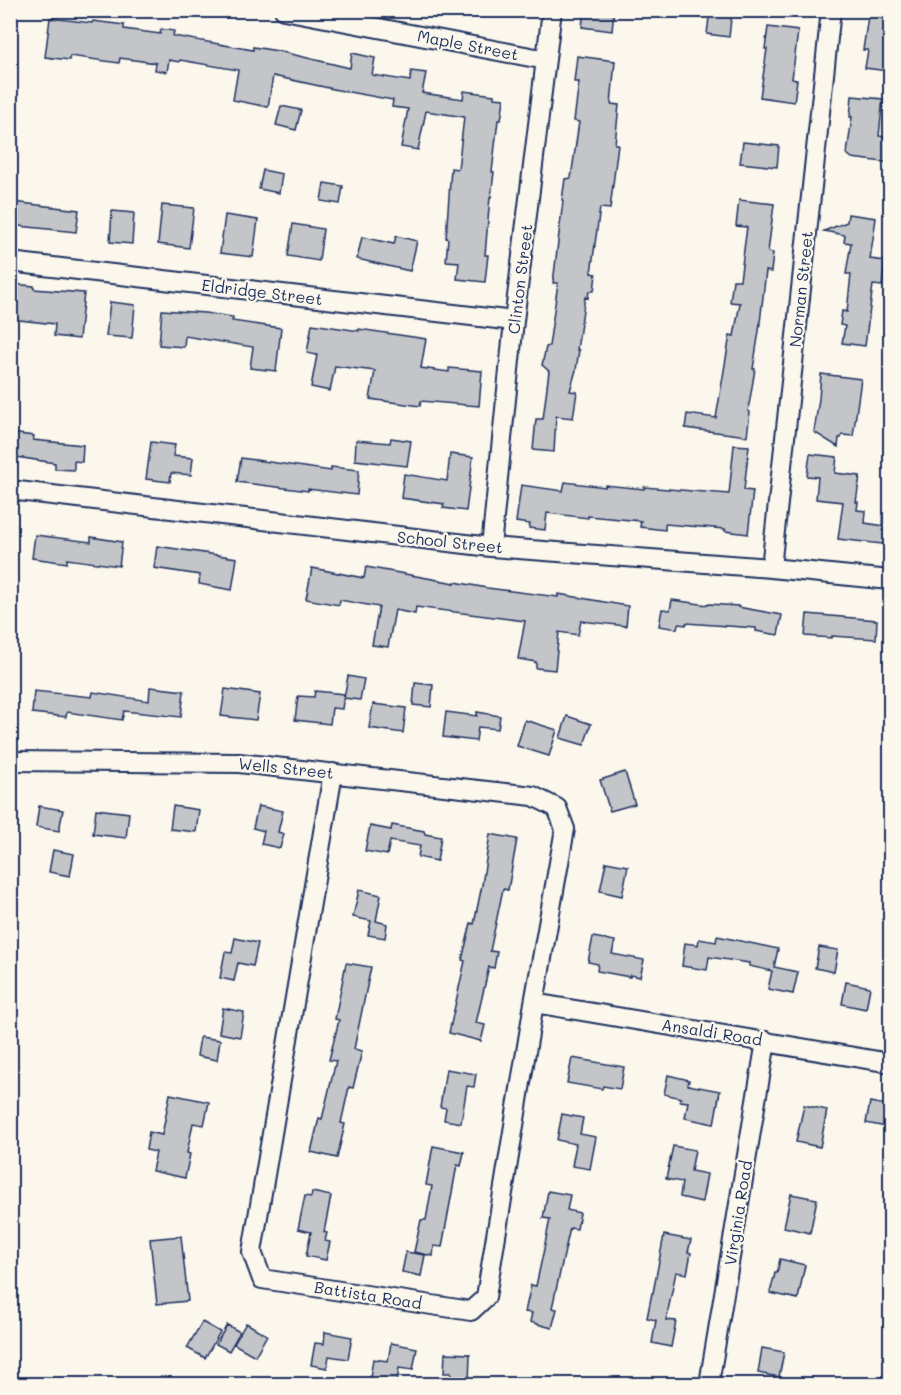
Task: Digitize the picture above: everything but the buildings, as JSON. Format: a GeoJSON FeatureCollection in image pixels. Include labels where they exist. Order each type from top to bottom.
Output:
{"type":"FeatureCollection","features":[{"type":"Feature","properties":{"kind":"street","name":"Maple Street"},"geometry":{"type":"LineString","coordinates":[[284,10],[546,60]]}},
{"type":"Feature","properties":{"kind":"street","name":"Clinton Street"},"geometry":{"type":"LineString","coordinates":[[491,547],[514,321],[552,10]]}},
{"type":"Feature","properties":{"kind":"street","name":"Norman Street"},"geometry":{"type":"LineString","coordinates":[[771,568],[831,10]]}},
{"type":"Feature","properties":{"kind":"street","name":"Eldridge Street"},"geometry":{"type":"LineString","coordinates":[[10,262],[514,321]]}},
{"type":"Feature","properties":{"kind":"street","name":"School Street"},"geometry":{"type":"LineString","coordinates":[[10,490],[491,547],[771,568],[891,580]]}},
{"type":"Feature","properties":{"kind":"street","name":"Wells Street"},"geometry":{"type":"LineString","coordinates":[[10,761],[239,763],[533,796],[557,808]]}},
{"type":"Feature","properties":{"kind":"street","name":"Battista Road"},"geometry":{"type":"LineString","coordinates":[[333,773],[252,1252],[262,1279],[471,1311],[486,1297],[565,829],[557,808]]}},
{"type":"Feature","properties":{"kind":"street","name":"Ansaldi Road"},"geometry":{"type":"LineString","coordinates":[[534,1003],[891,1063]]}},
{"type":"Feature","properties":{"kind":"street","name":"Virginia Road"},"geometry":{"type":"LineString","coordinates":[[709,1384],[766,1041]]}}]}
